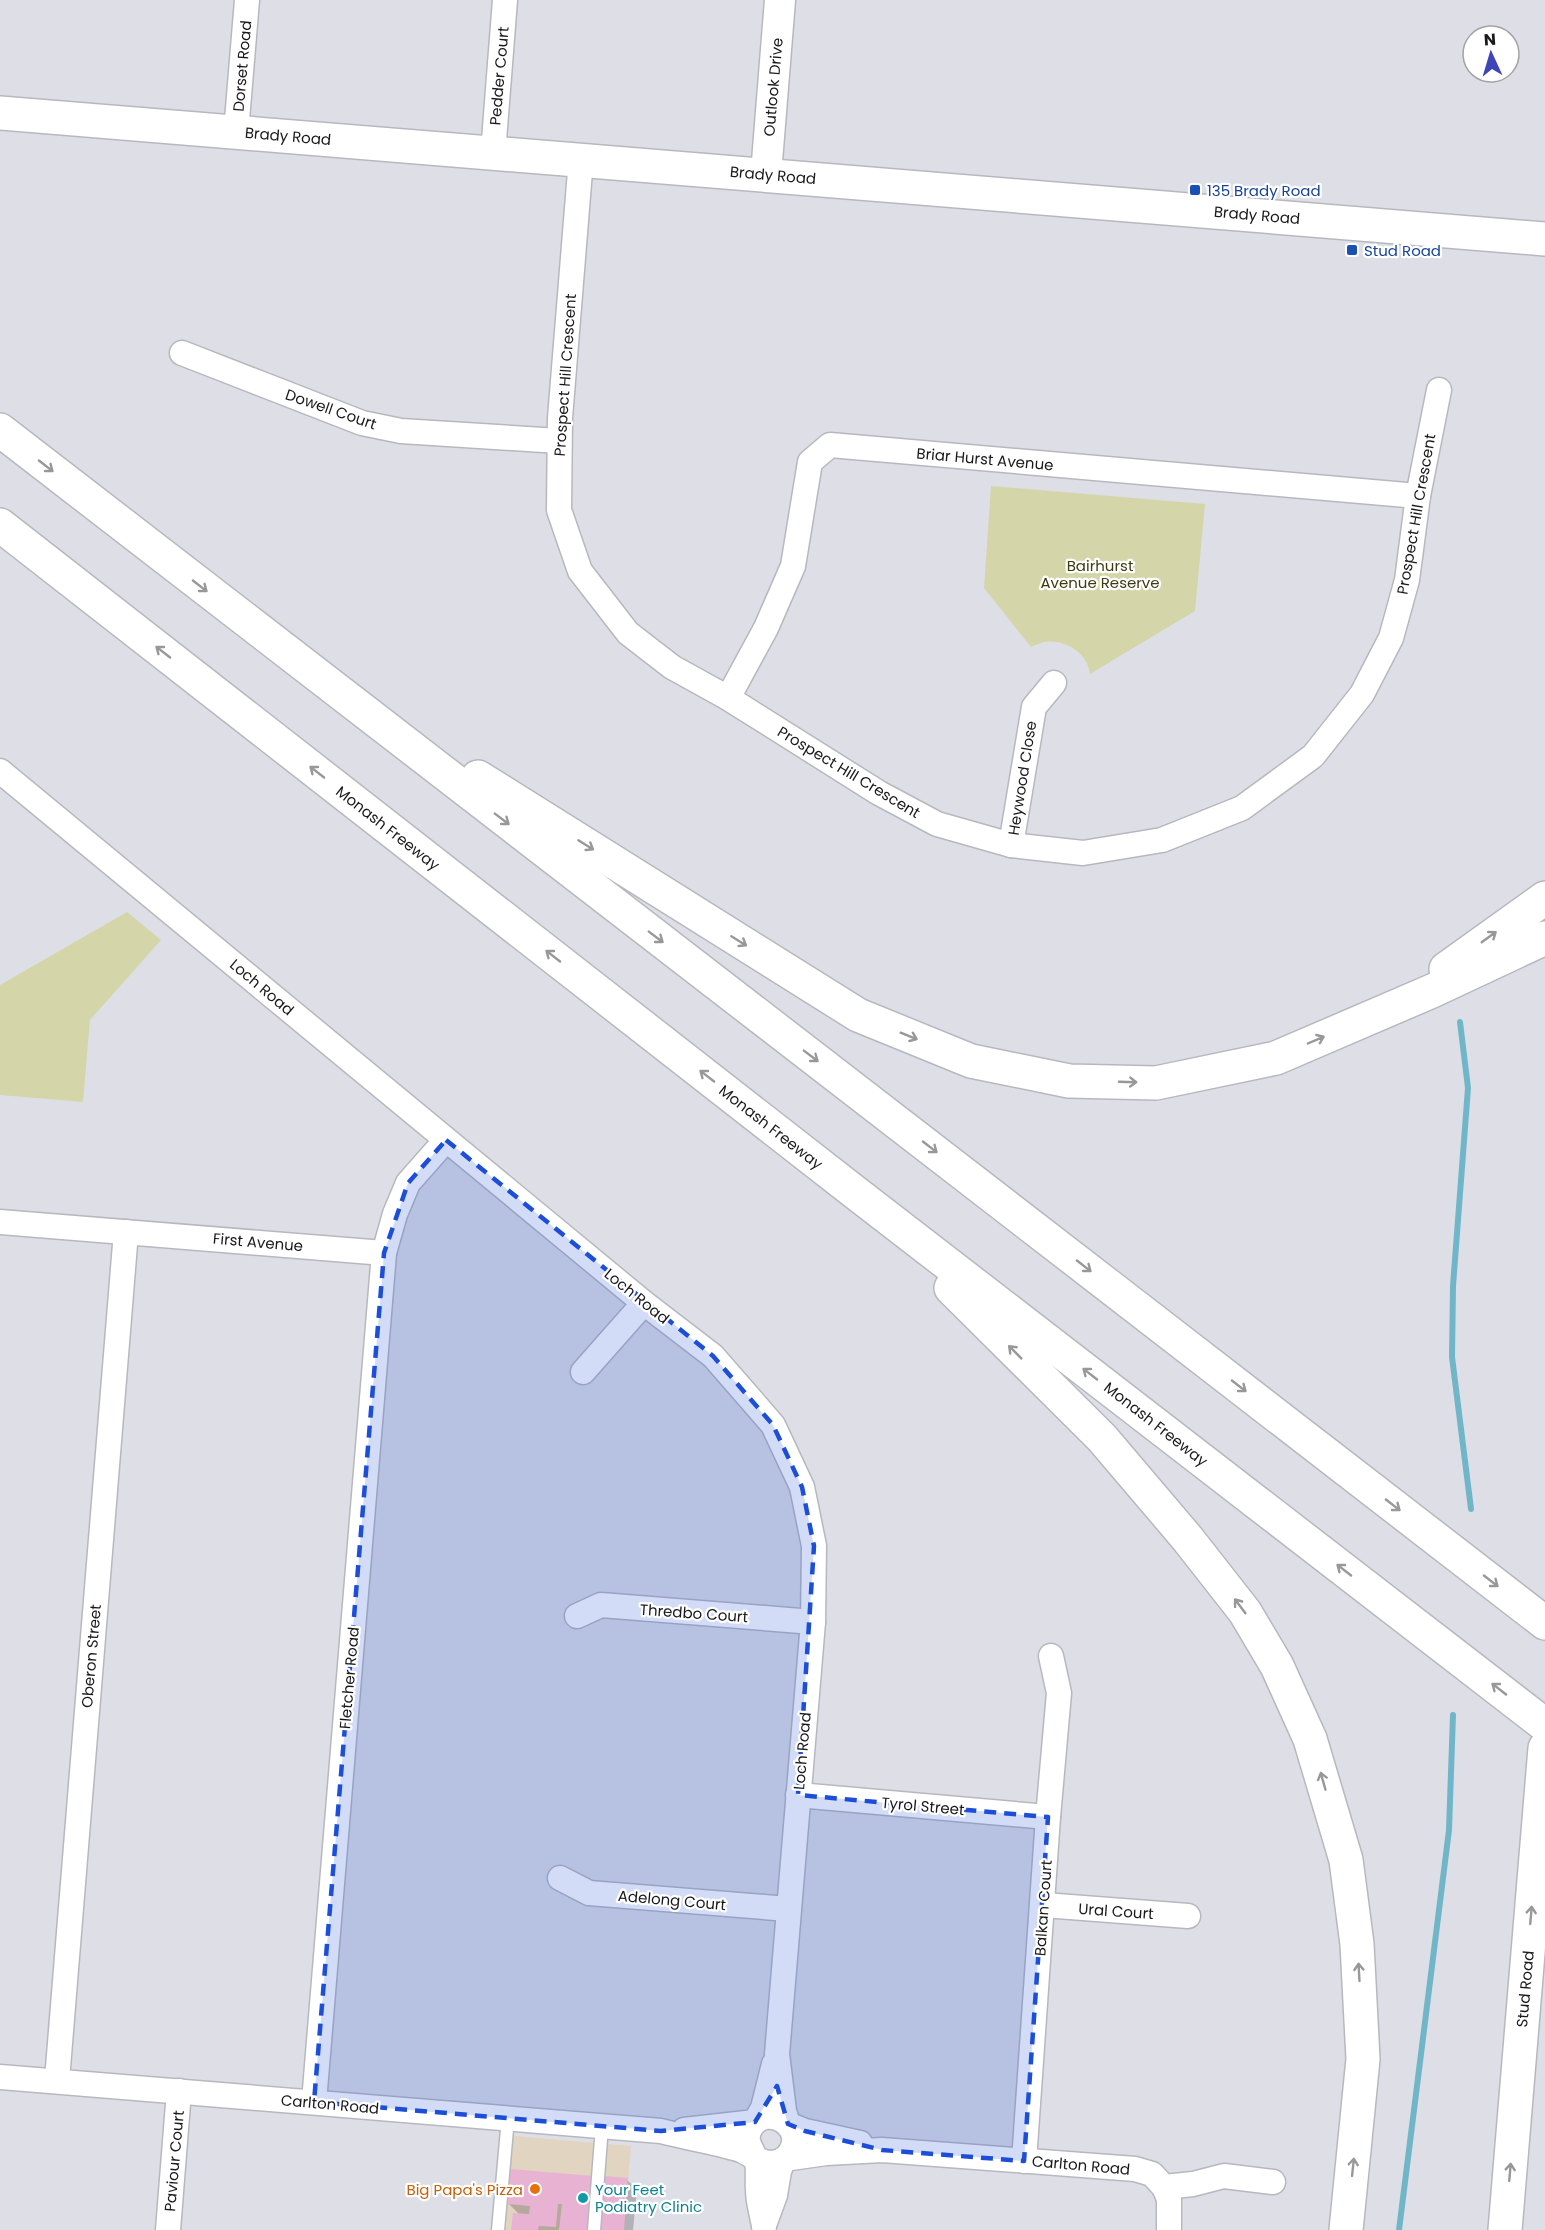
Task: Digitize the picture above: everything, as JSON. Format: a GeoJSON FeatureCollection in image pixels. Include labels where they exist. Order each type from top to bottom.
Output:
{"type":"FeatureCollection","features":[{"type":"Feature","properties":{"kind":"main road","name":"Brady Road"},"geometry":{"type":"LineString","coordinates":[[0,113],[1545,239]]}},
{"type":"Feature","properties":{"kind":"main road"},"geometry":{"type":"LineString","coordinates":[[0,430],[305,668],[1545,1623]]}},
{"type":"Feature","properties":{"kind":"main road","name":"Monash Freeway"},"geometry":{"type":"LineString","coordinates":[[0,525],[852,1190],[1545,1725]]}},
{"type":"Feature","properties":{"kind":"main road"},"geometry":{"type":"LineString","coordinates":[[305,668],[858,1016],[971,1061],[1069,1081],[1156,1083],[1276,1058],[1545,938]]}},
{"type":"Feature","properties":{"kind":"main road"},"geometry":{"type":"LineString","coordinates":[[1432,990],[1445,969],[1545,898]]}},
{"type":"Feature","properties":{"kind":"main road"},"geometry":{"type":"LineString","coordinates":[[852,1190],[1102,1438],[1187,1538],[1245,1612],[1277,1666],[1310,1739],[1346,1860],[1357,1944],[1363,2059],[1347,2228]]}},
{"type":"Feature","properties":{"kind":"main road","name":"Stud Road"},"geometry":{"type":"LineString","coordinates":[[1505,2230],[1545,1749]]}},
{"type":"Feature","properties":{"kind":"street","name":"Dorset Road"},"geometry":{"type":"LineString","coordinates":[[236,132],[247,0]]}},
{"type":"Feature","properties":{"kind":"street","name":"Pedder Court"},"geometry":{"type":"LineString","coordinates":[[493,153],[506,0]]}},
{"type":"Feature","properties":{"kind":"street","name":"Outlook Drive"},"geometry":{"type":"LineString","coordinates":[[766,174],[780,0]]}},
{"type":"Feature","properties":{"kind":"street","name":"Prospect Hill Crescent"},"geometry":{"type":"LineString","coordinates":[[581,159],[559,441],[559,510],[580,571],[628,633],[672,667],[728,698],[879,793],[937,824],[1011,845],[1083,853],[1162,840],[1242,808],[1313,756],[1362,694],[1391,638],[1407,580],[1418,496],[1439,390]]}},
{"type":"Feature","properties":{"kind":"street","name":"Dowell Court"},"geometry":{"type":"LineString","coordinates":[[182,352],[362,423],[401,431],[559,441]]}},
{"type":"Feature","properties":{"kind":"street","name":"Briar Hurst Avenue"},"geometry":{"type":"LineString","coordinates":[[728,698],[766,628],[793,566],[810,462],[830,445],[1418,496]]}},
{"type":"Feature","properties":{"kind":"street","name":"Heywood Close"},"geometry":{"type":"LineString","coordinates":[[1011,845],[1034,707],[1054,683]]}},
{"type":"Feature","properties":{"kind":"street","name":"Loch Road"},"geometry":{"type":"LineString","coordinates":[[0,771],[644,1303],[713,1356],[773,1425],[802,1487],[814,1546],[813,1622],[777,2054],[784,2111],[788,2124]]}},
{"type":"Feature","properties":{"kind":"street"},"geometry":{"type":"LineString","coordinates":[[384,1253],[395,1214],[408,1184],[447,1140]]}},
{"type":"Feature","properties":{"kind":"street","name":"First Avenue"},"geometry":{"type":"LineString","coordinates":[[0,1222],[384,1253]]}},
{"type":"Feature","properties":{"kind":"street","name":"Oberon Street"},"geometry":{"type":"LineString","coordinates":[[57,2080],[126,1232]]}},
{"type":"Feature","properties":{"kind":"street","name":"Fletcher Road"},"geometry":{"type":"LineString","coordinates":[[314,2102],[384,1253]]}},
{"type":"Feature","properties":{"kind":"street"},"geometry":{"type":"LineString","coordinates":[[583,1372],[644,1303]]}},
{"type":"Feature","properties":{"kind":"street","name":"Thredbo Court"},"geometry":{"type":"LineString","coordinates":[[577,1616],[601,1605],[813,1622]]}},
{"type":"Feature","properties":{"kind":"street","name":"Balkan Court"},"geometry":{"type":"LineString","coordinates":[[1024,2161],[1059,1693],[1051,1656]]}},
{"type":"Feature","properties":{"kind":"street","name":"Tyrol Street"},"geometry":{"type":"LineString","coordinates":[[798,1795],[1048,1817]]}},
{"type":"Feature","properties":{"kind":"street","name":"Adelong Court"},"geometry":{"type":"LineString","coordinates":[[560,1878],[589,1893],[788,1909]]}},
{"type":"Feature","properties":{"kind":"street","name":"Ural Court"},"geometry":{"type":"LineString","coordinates":[[1044,1905],[1188,1916]]}},
{"type":"Feature","properties":{"kind":"street","name":"Loch Road"},"geometry":{"type":"LineString","coordinates":[[756,2122],[763,2108],[777,2054]]}},
{"type":"Feature","properties":{"kind":"street","name":"Carlton Road"},"geometry":{"type":"LineString","coordinates":[[0,2077],[661,2131],[753,2155]]}},
{"type":"Feature","properties":{"kind":"street","name":"Paviour Court"},"geometry":{"type":"LineString","coordinates":[[168,2230],[179,2091]]}},
{"type":"Feature","properties":{"kind":"street"},"geometry":{"type":"LineString","coordinates":[[753,2155],[764,2162],[771,2163],[784,2159],[790,2154],[794,2138],[788,2124],[783,2119],[768,2116],[756,2122],[748,2134],[747,2142],[753,2155],[757,2162],[758,2193],[763,2228]]}},
{"type":"Feature","properties":{"kind":"street","name":"Carlton Road"},"geometry":{"type":"LineString","coordinates":[[661,2131],[756,2122]]}},
{"type":"Feature","properties":{"kind":"street","name":"Carlton Road"},"geometry":{"type":"LineString","coordinates":[[788,2124],[805,2131],[882,2150]]}},
{"type":"Feature","properties":{"kind":"street","name":"Carlton Road"},"geometry":{"type":"LineString","coordinates":[[784,2159],[815,2154],[882,2150],[1135,2169],[1152,2174],[1164,2187]]}},
{"type":"Feature","properties":{"kind":"street"},"geometry":{"type":"LineString","coordinates":[[763,2228],[784,2159]]}},
{"type":"Feature","properties":{"kind":"street"},"geometry":{"type":"LineString","coordinates":[[1169,2230],[1169,2199],[1164,2187],[1193,2184],[1224,2176],[1273,2182]]}},
{"type":"Feature","properties":{"kind":"lane"},"geometry":{"type":"LineString","coordinates":[[498,2230],[508,2118]]}},
{"type":"Feature","properties":{"kind":"lane"},"geometry":{"type":"LineString","coordinates":[[594,2230],[602,2126]]}},
{"type":"Feature","properties":{"kind":"highlighted area"},"geometry":{"type":"Polygon","coordinates":[[[446,1140],[713,1356],[773,1425],[802,1487],[814,1546],[798,1795],[1048,1817],[1024,2161],[882,2150],[805,2131],[788,2124],[777,2086],[755,2122],[661,2131],[314,2102],[384,1253],[408,1183],[446,1140]]]}},
{"type":"Feature","properties":{"kind":"shaded area"},"geometry":{"type":"Polygon","coordinates":[[[501,2135],[631,2146],[624,2230],[493,2230],[501,2135]]]}},
{"type":"Feature","properties":{"kind":"green space","name":"Bairhurst Avenue Reserve"},"geometry":{"type":"Polygon","coordinates":[[[991,486],[1205,504],[1195,611],[1090,674],[1085,660],[1067,645],[1044,642],[1031,647],[984,588],[991,486]]]}},
{"type":"Feature","properties":{"kind":"green space"},"geometry":{"type":"Polygon","coordinates":[[[127,912],[161,940],[90,1020],[83,1102],[0,1095],[0,985],[127,912]]]}},
{"type":"Feature","properties":{"kind":"building"},"geometry":{"type":"Polygon","coordinates":[[[510,2169],[593,2176],[588,2230],[559,2230],[562,2204],[558,2204],[556,2227],[539,2226],[538,2230],[511,2230],[513,2213],[529,2214],[530,2206],[507,2204],[510,2169]]]}},
{"type":"Feature","properties":{"kind":"building"},"geometry":{"type":"Polygon","coordinates":[[[604,2176],[628,2178],[624,2230],[600,2230],[604,2176]]]}},
{"type":"Feature","properties":{"kind":"waterway"},"geometry":{"type":"LineString","coordinates":[[1460,1022],[1468,1088],[1453,1286],[1452,1357],[1471,1509]]}},
{"type":"Feature","properties":{"kind":"waterway"},"geometry":{"type":"LineString","coordinates":[[1399,2230],[1449,1830],[1453,1715]]}},
{"type":"Feature","properties":{"kind":"place","name":"135 Brady Road"},"geometry":{"type":"Point","coordinates":[1195,190]}},
{"type":"Feature","properties":{"kind":"place","name":"Stud Road"},"geometry":{"type":"Point","coordinates":[1352,250]}},
{"type":"Feature","properties":{"kind":"place","name":"Big Papa's Pizza"},"geometry":{"type":"Point","coordinates":[535,2189]}},
{"type":"Feature","properties":{"kind":"place","name":"Your Feet Podiatry Clinic"},"geometry":{"type":"Point","coordinates":[583,2198]}}]}
